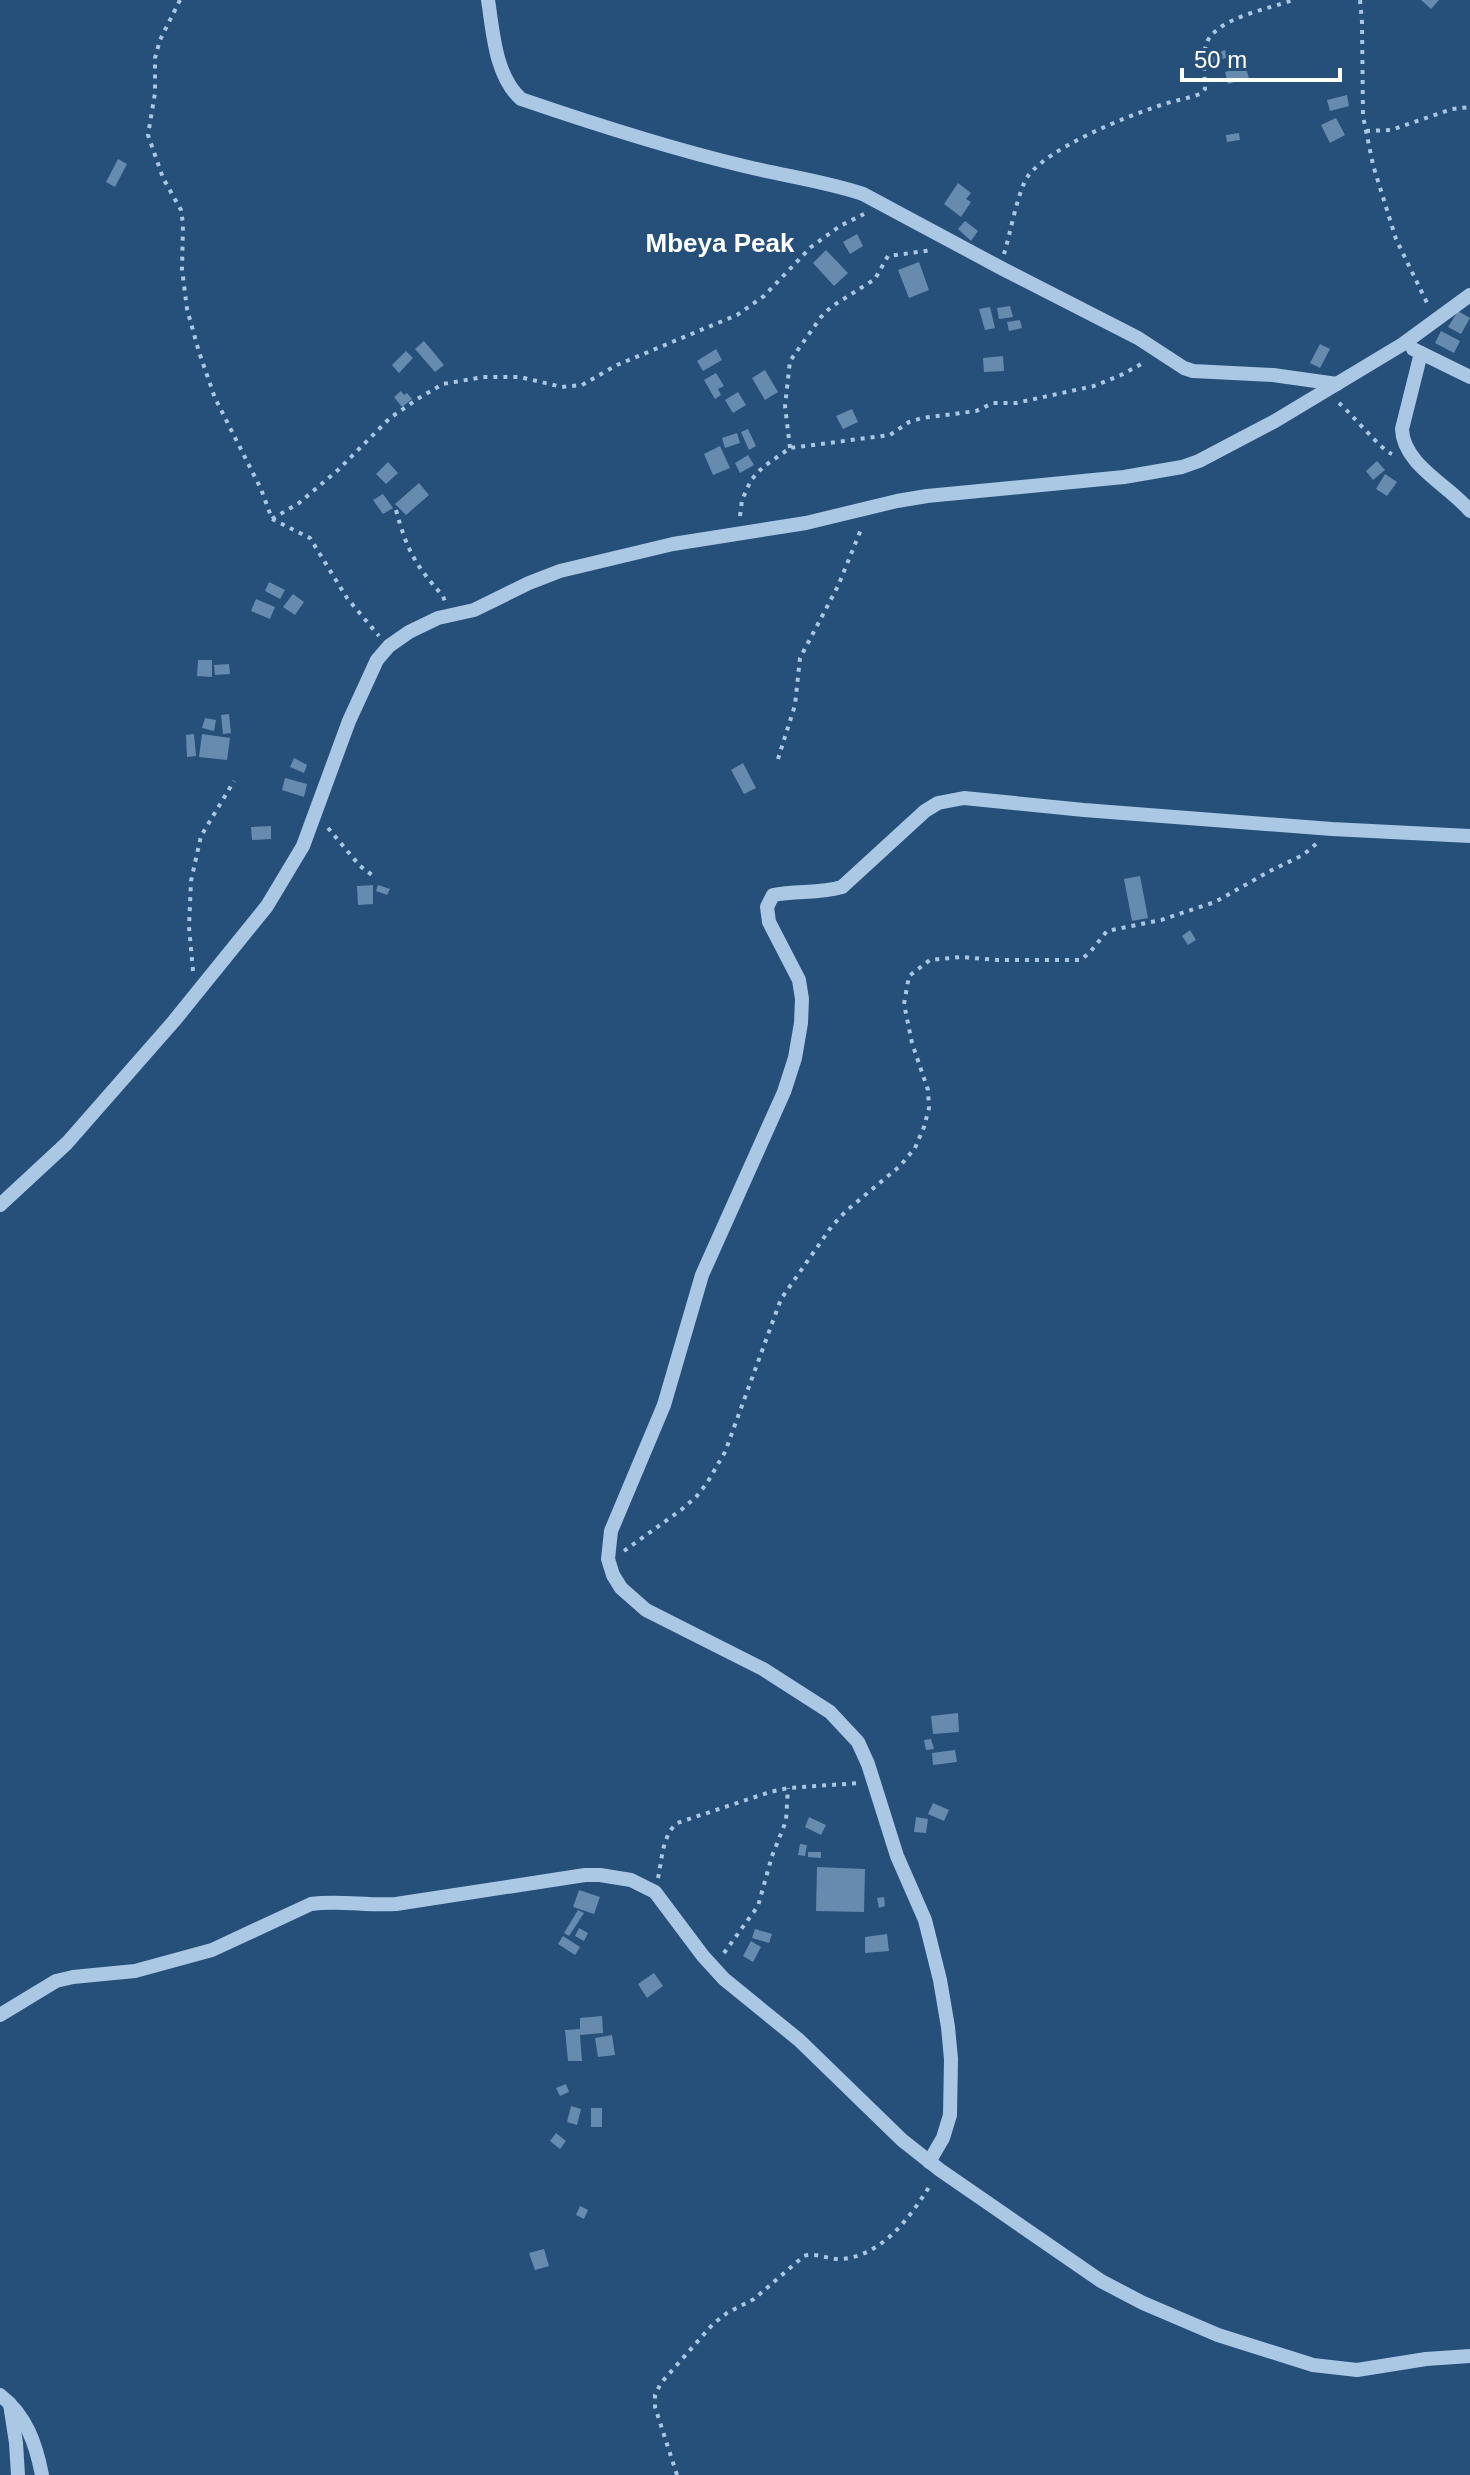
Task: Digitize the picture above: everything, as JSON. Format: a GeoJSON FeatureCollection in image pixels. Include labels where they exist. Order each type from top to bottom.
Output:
{"type":"FeatureCollection","features":[{"type":"Feature","properties":{"kind":"street"},"geometry":{"type":"LineString","coordinates":[[488,0],[501,66],[512,91],[521,99],[656,144],[844,187],[884,203],[1001,268],[1114,325],[1193,371],[1273,375],[1337,384]]}},
{"type":"Feature","properties":{"kind":"street"},"geometry":{"type":"LineString","coordinates":[[0,1205],[67,1143],[197,993],[267,906],[303,846],[349,721],[377,660],[389,646],[409,632],[438,618],[474,610],[560,571],[673,544],[806,523],[927,496],[1124,477],[1182,467],[1275,421],[1324,392],[1403,344],[1470,295]]}},
{"type":"Feature","properties":{"kind":"street"},"geometry":{"type":"LineString","coordinates":[[1403,344],[1470,377]]}},
{"type":"Feature","properties":{"kind":"street"},"geometry":{"type":"LineString","coordinates":[[1421,353],[1402,439],[1418,463],[1470,511]]}},
{"type":"Feature","properties":{"kind":"street"},"geometry":{"type":"LineString","coordinates":[[935,2166],[950,2115],[948,2027],[932,1942],[917,1898],[897,1856],[858,1742],[830,1712],[763,1669],[646,1610],[621,1588],[608,1559],[611,1531],[664,1405],[702,1275],[784,1092],[795,1058],[801,1023],[799,980],[769,922],[767,907],[773,895],[793,891],[824,892],[842,887],[925,811],[938,803],[964,798],[1332,829],[1470,836]]}},
{"type":"Feature","properties":{"kind":"street"},"geometry":{"type":"LineString","coordinates":[[0,2015],[64,1978],[135,1971],[212,1950],[311,1904],[396,1904],[600,1875],[631,1880],[655,1892],[715,1969],[799,2040],[875,2116],[935,2166],[1101,2281],[1218,2335],[1313,2365],[1340,2370],[1376,2368],[1426,2359],[1470,2356]]}},
{"type":"Feature","properties":{"kind":"street"},"geometry":{"type":"LineString","coordinates":[[5,2399],[15,2433],[18,2475]]}},
{"type":"Feature","properties":{"kind":"street"},"geometry":{"type":"LineString","coordinates":[[5,2399],[28,2427],[42,2475]]}},
{"type":"Feature","properties":{"kind":"path"},"geometry":{"type":"LineString","coordinates":[[180,0],[160,40],[155,58],[155,93],[148,135],[163,178],[181,210],[182,269],[187,309],[199,352],[215,398],[261,489],[272,519],[310,538],[347,598],[389,646]]}},
{"type":"Feature","properties":{"kind":"path"},"geometry":{"type":"LineString","coordinates":[[1001,268],[1026,179],[1041,163],[1073,143],[1122,121],[1160,105],[1200,94],[1205,89],[1206,44],[1212,35],[1244,15],[1293,0]]}},
{"type":"Feature","properties":{"kind":"path"},"geometry":{"type":"LineString","coordinates":[[1360,0],[1363,116],[1373,165],[1396,239],[1434,321]]}},
{"type":"Feature","properties":{"kind":"path"},"geometry":{"type":"LineString","coordinates":[[1366,131],[1391,130],[1452,109],[1470,107]]}},
{"type":"Feature","properties":{"kind":"path"},"geometry":{"type":"LineString","coordinates":[[272,519],[299,503],[338,470],[390,418],[443,384],[483,377],[520,377],[562,387],[582,385],[617,365],[737,315],[764,296],[811,247],[840,226],[884,203]]}},
{"type":"Feature","properties":{"kind":"path"},"geometry":{"type":"LineString","coordinates":[[790,448],[785,406],[790,361],[821,317],[875,279],[888,256],[959,245]]}},
{"type":"Feature","properties":{"kind":"path"},"geometry":{"type":"LineString","coordinates":[[737,534],[742,500],[751,480],[763,467],[790,448],[890,435],[909,422],[922,418],[976,411],[993,403],[1016,403],[1094,386],[1161,353]]}},
{"type":"Feature","properties":{"kind":"path"},"geometry":{"type":"LineString","coordinates":[[1324,392],[1356,418],[1390,455],[1409,450]]}},
{"type":"Feature","properties":{"kind":"path"},"geometry":{"type":"LineString","coordinates":[[778,759],[795,705],[800,658],[838,586],[869,508]]}},
{"type":"Feature","properties":{"kind":"path"},"geometry":{"type":"LineString","coordinates":[[396,510],[409,553],[443,596],[449,616]]}},
{"type":"Feature","properties":{"kind":"path"},"geometry":{"type":"LineString","coordinates":[[197,993],[189,927],[191,881],[201,836],[234,781]]}},
{"type":"Feature","properties":{"kind":"path"},"geometry":{"type":"LineString","coordinates":[[317,808],[335,840],[376,878]]}},
{"type":"Feature","properties":{"kind":"path"},"geometry":{"type":"LineString","coordinates":[[608,1559],[663,1524],[696,1497],[707,1483],[725,1452],[781,1299],[832,1226],[900,1166],[915,1148],[929,1108],[928,1090],[912,1043],[904,1004],[909,976],[930,960],[961,957],[1081,960],[1107,931],[1161,920],[1215,902],[1303,855],[1332,829]]}},
{"type":"Feature","properties":{"kind":"path"},"geometry":{"type":"LineString","coordinates":[[655,1892],[669,1830],[677,1823],[788,1788],[874,1782]]}},
{"type":"Feature","properties":{"kind":"path"},"geometry":{"type":"LineString","coordinates":[[715,1969],[758,1906],[786,1821],[788,1788]]}},
{"type":"Feature","properties":{"kind":"path"},"geometry":{"type":"LineString","coordinates":[[677,2475],[655,2407],[655,2395],[671,2371],[720,2318],[754,2299],[804,2256],[815,2254],[832,2259],[853,2257],[888,2239],[916,2206],[935,2166]]}},
{"type":"Feature","properties":{"kind":"building"},"geometry":{"type":"Polygon","coordinates":[[[1421,0],[1439,0],[1431,9],[1421,0]]]}},
{"type":"Feature","properties":{"kind":"building"},"geometry":{"type":"Polygon","coordinates":[[[1225,50],[1228,57],[1213,63],[1210,56],[1225,50]]]}},
{"type":"Feature","properties":{"kind":"building"},"geometry":{"type":"Polygon","coordinates":[[[1245,66],[1249,78],[1228,84],[1225,72],[1245,66]]]}},
{"type":"Feature","properties":{"kind":"building"},"geometry":{"type":"Polygon","coordinates":[[[1347,95],[1349,106],[1330,111],[1327,100],[1347,95]]]}},
{"type":"Feature","properties":{"kind":"building"},"geometry":{"type":"Polygon","coordinates":[[[1336,118],[1345,135],[1330,143],[1321,125],[1336,118]]]}},
{"type":"Feature","properties":{"kind":"building"},"geometry":{"type":"Polygon","coordinates":[[[1239,133],[1240,140],[1227,142],[1226,135],[1239,133]]]}},
{"type":"Feature","properties":{"kind":"building"},"geometry":{"type":"Polygon","coordinates":[[[118,159],[127,164],[115,187],[106,182],[118,159]]]}},
{"type":"Feature","properties":{"kind":"building"},"geometry":{"type":"Polygon","coordinates":[[[958,183],[971,193],[966,199],[971,202],[961,217],[944,204],[958,183]]]}},
{"type":"Feature","properties":{"kind":"building"},"geometry":{"type":"Polygon","coordinates":[[[965,221],[978,231],[971,241],[958,229],[965,221]]]}},
{"type":"Feature","properties":{"kind":"building"},"geometry":{"type":"Polygon","coordinates":[[[857,234],[863,246],[850,254],[843,242],[857,234]]]}},
{"type":"Feature","properties":{"kind":"building"},"geometry":{"type":"Polygon","coordinates":[[[826,250],[848,273],[834,286],[813,263],[826,250]]]}},
{"type":"Feature","properties":{"kind":"building"},"geometry":{"type":"Polygon","coordinates":[[[919,262],[929,290],[909,298],[898,270],[919,262]]]}},
{"type":"Feature","properties":{"kind":"building"},"geometry":{"type":"Polygon","coordinates":[[[1010,306],[1013,317],[999,319],[997,308],[1010,306]]]}},
{"type":"Feature","properties":{"kind":"building"},"geometry":{"type":"Polygon","coordinates":[[[990,307],[995,328],[985,330],[979,309],[990,307]]]}},
{"type":"Feature","properties":{"kind":"building"},"geometry":{"type":"Polygon","coordinates":[[[1458,311],[1470,318],[1461,334],[1448,327],[1458,311]]]}},
{"type":"Feature","properties":{"kind":"building"},"geometry":{"type":"Polygon","coordinates":[[[1020,320],[1022,328],[1009,331],[1007,322],[1020,320]]]}},
{"type":"Feature","properties":{"kind":"building"},"geometry":{"type":"Polygon","coordinates":[[[1441,331],[1460,341],[1454,353],[1435,343],[1441,331]]]}},
{"type":"Feature","properties":{"kind":"building"},"geometry":{"type":"Polygon","coordinates":[[[424,341],[444,365],[435,372],[415,349],[424,341]]]}},
{"type":"Feature","properties":{"kind":"building"},"geometry":{"type":"Polygon","coordinates":[[[1320,344],[1330,349],[1320,368],[1310,363],[1320,344]]]}},
{"type":"Feature","properties":{"kind":"building"},"geometry":{"type":"Polygon","coordinates":[[[716,349],[722,360],[703,371],[697,361],[716,349]]]}},
{"type":"Feature","properties":{"kind":"building"},"geometry":{"type":"Polygon","coordinates":[[[406,351],[413,358],[399,373],[392,365],[406,351]]]}},
{"type":"Feature","properties":{"kind":"building"},"geometry":{"type":"Polygon","coordinates":[[[1003,356],[1004,371],[984,372],[983,358],[1003,356]]]}},
{"type":"Feature","properties":{"kind":"building"},"geometry":{"type":"Polygon","coordinates":[[[765,370],[778,392],[765,400],[752,378],[765,370]]]}},
{"type":"Feature","properties":{"kind":"building"},"geometry":{"type":"Polygon","coordinates":[[[716,373],[724,386],[718,389],[721,395],[715,399],[704,380],[716,373]]]}},
{"type":"Feature","properties":{"kind":"building"},"geometry":{"type":"Polygon","coordinates":[[[401,391],[412,399],[402,407],[394,397],[401,391]]]}},
{"type":"Feature","properties":{"kind":"building"},"geometry":{"type":"Polygon","coordinates":[[[738,392],[746,405],[733,413],[725,400],[738,392]]]}},
{"type":"Feature","properties":{"kind":"building"},"geometry":{"type":"Polygon","coordinates":[[[852,409],[858,422],[843,429],[836,416],[852,409]]]}},
{"type":"Feature","properties":{"kind":"building"},"geometry":{"type":"Polygon","coordinates":[[[748,429],[756,446],[749,450],[741,432],[748,429]]]}},
{"type":"Feature","properties":{"kind":"building"},"geometry":{"type":"Polygon","coordinates":[[[737,433],[740,443],[725,448],[722,438],[737,433]]]}},
{"type":"Feature","properties":{"kind":"building"},"geometry":{"type":"Polygon","coordinates":[[[720,446],[730,468],[713,475],[704,454],[720,446]]]}},
{"type":"Feature","properties":{"kind":"building"},"geometry":{"type":"Polygon","coordinates":[[[748,455],[754,465],[740,473],[735,463],[748,455]]]}},
{"type":"Feature","properties":{"kind":"building"},"geometry":{"type":"Polygon","coordinates":[[[1377,461],[1385,470],[1373,480],[1366,471],[1377,461]]]}},
{"type":"Feature","properties":{"kind":"building"},"geometry":{"type":"Polygon","coordinates":[[[388,462],[398,473],[386,484],[376,474],[388,462]]]}},
{"type":"Feature","properties":{"kind":"building"},"geometry":{"type":"Polygon","coordinates":[[[1385,474],[1397,482],[1387,496],[1376,489],[1385,474]]]}},
{"type":"Feature","properties":{"kind":"building"},"geometry":{"type":"Polygon","coordinates":[[[419,483],[429,495],[406,515],[395,504],[419,483]]]}},
{"type":"Feature","properties":{"kind":"building"},"geometry":{"type":"Polygon","coordinates":[[[383,494],[393,508],[383,514],[373,500],[383,494]]]}},
{"type":"Feature","properties":{"kind":"building"},"geometry":{"type":"Polygon","coordinates":[[[269,582],[285,590],[280,599],[265,591],[269,582]]]}},
{"type":"Feature","properties":{"kind":"building"},"geometry":{"type":"Polygon","coordinates":[[[293,594],[304,602],[295,615],[283,607],[293,594]]]}},
{"type":"Feature","properties":{"kind":"building"},"geometry":{"type":"Polygon","coordinates":[[[256,599],[275,607],[270,619],[251,611],[256,599]]]}},
{"type":"Feature","properties":{"kind":"building"},"geometry":{"type":"Polygon","coordinates":[[[198,660],[212,660],[212,677],[197,676],[198,660]]]}},
{"type":"Feature","properties":{"kind":"building"},"geometry":{"type":"Polygon","coordinates":[[[229,664],[230,674],[215,675],[214,665],[229,664]]]}},
{"type":"Feature","properties":{"kind":"building"},"geometry":{"type":"Polygon","coordinates":[[[229,714],[231,733],[223,734],[221,715],[229,714]]]}},
{"type":"Feature","properties":{"kind":"building"},"geometry":{"type":"Polygon","coordinates":[[[205,718],[216,720],[214,731],[202,728],[205,718]]]}},
{"type":"Feature","properties":{"kind":"building"},"geometry":{"type":"Polygon","coordinates":[[[194,734],[196,756],[187,757],[186,735],[194,734]]]}},
{"type":"Feature","properties":{"kind":"building"},"geometry":{"type":"Polygon","coordinates":[[[202,734],[230,738],[227,760],[199,757],[202,734]]]}},
{"type":"Feature","properties":{"kind":"building"},"geometry":{"type":"Polygon","coordinates":[[[294,758],[307,765],[304,773],[290,767],[294,758]]]}},
{"type":"Feature","properties":{"kind":"building"},"geometry":{"type":"Polygon","coordinates":[[[743,763],[756,788],[744,794],[731,770],[743,763]]]}},
{"type":"Feature","properties":{"kind":"building"},"geometry":{"type":"Polygon","coordinates":[[[285,778],[307,784],[304,797],[282,790],[285,778]]]}},
{"type":"Feature","properties":{"kind":"building"},"geometry":{"type":"Polygon","coordinates":[[[271,826],[271,839],[252,840],[251,827],[271,826]]]}},
{"type":"Feature","properties":{"kind":"building"},"geometry":{"type":"Polygon","coordinates":[[[1140,876],[1148,918],[1132,921],[1124,879],[1140,876]]]}},
{"type":"Feature","properties":{"kind":"building"},"geometry":{"type":"Polygon","coordinates":[[[373,885],[373,904],[358,905],[357,886],[373,885]]]}},
{"type":"Feature","properties":{"kind":"building"},"geometry":{"type":"Polygon","coordinates":[[[378,885],[390,889],[387,895],[376,891],[378,885]]]}},
{"type":"Feature","properties":{"kind":"building"},"geometry":{"type":"Polygon","coordinates":[[[1190,930],[1196,940],[1188,945],[1182,936],[1190,930]]]}},
{"type":"Feature","properties":{"kind":"building"},"geometry":{"type":"Polygon","coordinates":[[[958,1713],[959,1732],[933,1734],[931,1716],[958,1713]]]}},
{"type":"Feature","properties":{"kind":"building"},"geometry":{"type":"Polygon","coordinates":[[[931,1739],[934,1749],[926,1750],[924,1740],[931,1739]]]}},
{"type":"Feature","properties":{"kind":"building"},"geometry":{"type":"Polygon","coordinates":[[[955,1750],[957,1762],[933,1765],[932,1753],[955,1750]]]}},
{"type":"Feature","properties":{"kind":"building"},"geometry":{"type":"Polygon","coordinates":[[[933,1803],[949,1810],[944,1821],[928,1814],[933,1803]]]}},
{"type":"Feature","properties":{"kind":"building"},"geometry":{"type":"Polygon","coordinates":[[[809,1817],[826,1825],[821,1835],[805,1827],[809,1817]]]}},
{"type":"Feature","properties":{"kind":"building"},"geometry":{"type":"Polygon","coordinates":[[[916,1817],[928,1819],[926,1833],[914,1832],[916,1817]]]}},
{"type":"Feature","properties":{"kind":"building"},"geometry":{"type":"Polygon","coordinates":[[[800,1844],[807,1845],[805,1856],[798,1855],[800,1844]]]}},
{"type":"Feature","properties":{"kind":"building"},"geometry":{"type":"Polygon","coordinates":[[[808,1852],[821,1852],[821,1858],[808,1857],[808,1852]]]}},
{"type":"Feature","properties":{"kind":"building"},"geometry":{"type":"Polygon","coordinates":[[[817,1867],[865,1869],[864,1912],[816,1911],[817,1867]]]}},
{"type":"Feature","properties":{"kind":"building"},"geometry":{"type":"Polygon","coordinates":[[[579,1890],[600,1897],[594,1914],[573,1907],[579,1890]]]}},
{"type":"Feature","properties":{"kind":"building"},"geometry":{"type":"Polygon","coordinates":[[[884,1897],[885,1906],[879,1908],[877,1898],[884,1897]]]}},
{"type":"Feature","properties":{"kind":"building"},"geometry":{"type":"Polygon","coordinates":[[[578,1910],[584,1913],[569,1936],[564,1933],[578,1910]]]}},
{"type":"Feature","properties":{"kind":"building"},"geometry":{"type":"Polygon","coordinates":[[[579,1928],[588,1933],[584,1941],[575,1936],[579,1928]]]}},
{"type":"Feature","properties":{"kind":"building"},"geometry":{"type":"Polygon","coordinates":[[[755,1929],[772,1934],[769,1943],[752,1938],[755,1929]]]}},
{"type":"Feature","properties":{"kind":"building"},"geometry":{"type":"Polygon","coordinates":[[[887,1934],[889,1951],[865,1953],[865,1937],[887,1934]]]}},
{"type":"Feature","properties":{"kind":"building"},"geometry":{"type":"Polygon","coordinates":[[[563,1936],[580,1947],[575,1955],[558,1944],[563,1936]]]}},
{"type":"Feature","properties":{"kind":"building"},"geometry":{"type":"Polygon","coordinates":[[[751,1941],[761,1947],[753,1962],[743,1956],[751,1941]]]}},
{"type":"Feature","properties":{"kind":"building"},"geometry":{"type":"Polygon","coordinates":[[[654,1973],[663,1986],[647,1998],[638,1984],[654,1973]]]}},
{"type":"Feature","properties":{"kind":"building"},"geometry":{"type":"Polygon","coordinates":[[[602,2016],[603,2033],[580,2035],[582,2061],[568,2061],[565,2030],[580,2029],[580,2018],[602,2016]]]}},
{"type":"Feature","properties":{"kind":"building"},"geometry":{"type":"Polygon","coordinates":[[[612,2035],[615,2055],[598,2057],[595,2038],[612,2035]]]}},
{"type":"Feature","properties":{"kind":"building"},"geometry":{"type":"Polygon","coordinates":[[[566,2084],[569,2092],[560,2096],[556,2088],[566,2084]]]}},
{"type":"Feature","properties":{"kind":"building"},"geometry":{"type":"Polygon","coordinates":[[[571,2106],[581,2109],[577,2125],[567,2122],[571,2106]]]}},
{"type":"Feature","properties":{"kind":"building"},"geometry":{"type":"Polygon","coordinates":[[[591,2108],[602,2108],[602,2127],[591,2127],[591,2108]]]}},
{"type":"Feature","properties":{"kind":"building"},"geometry":{"type":"Polygon","coordinates":[[[556,2133],[566,2141],[560,2149],[550,2141],[556,2133]]]}},
{"type":"Feature","properties":{"kind":"building"},"geometry":{"type":"Polygon","coordinates":[[[580,2206],[588,2210],[584,2219],[576,2215],[580,2206]]]}},
{"type":"Feature","properties":{"kind":"building"},"geometry":{"type":"Polygon","coordinates":[[[544,2249],[549,2266],[535,2270],[529,2253],[544,2249]]]}},
{"type":"Feature","properties":{"kind":"district","name":"Mbeya Peak"},"geometry":{"type":"Point","coordinates":[720,243]}}]}
